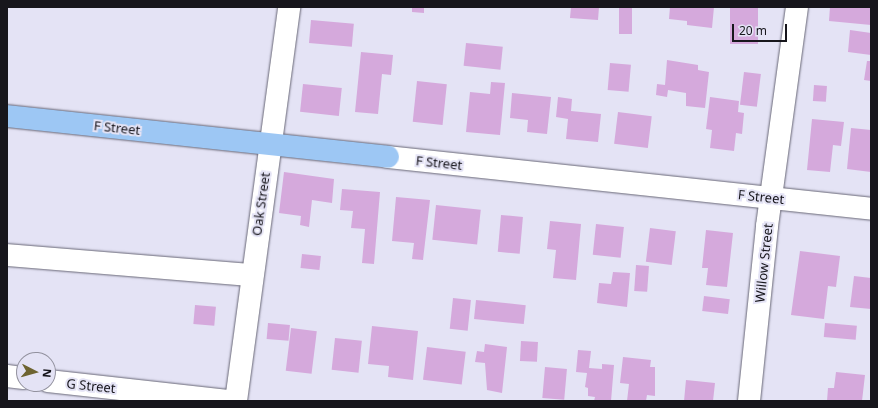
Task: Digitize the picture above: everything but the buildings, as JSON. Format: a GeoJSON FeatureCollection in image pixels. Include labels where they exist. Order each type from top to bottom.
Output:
{"type":"FeatureCollection","features":[{"type":"Feature","properties":{"kind":"main road","name":"F Street"},"geometry":{"type":"LineString","coordinates":[[7,116],[388,157]]}},
{"type":"Feature","properties":{"kind":"street","name":"Oak Street"},"geometry":{"type":"LineString","coordinates":[[236,401],[251,275],[289,7]]}},
{"type":"Feature","properties":{"kind":"street","name":"Willow Street"},"geometry":{"type":"LineString","coordinates":[[749,401],[772,198],[797,7]]}},
{"type":"Feature","properties":{"kind":"street","name":"F Street"},"geometry":{"type":"LineString","coordinates":[[388,157],[871,208]]}},
{"type":"Feature","properties":{"kind":"street"},"geometry":{"type":"LineString","coordinates":[[7,255],[251,275]]}},
{"type":"Feature","properties":{"kind":"street","name":"G Street"},"geometry":{"type":"LineString","coordinates":[[56,382],[230,401]]}}]}
